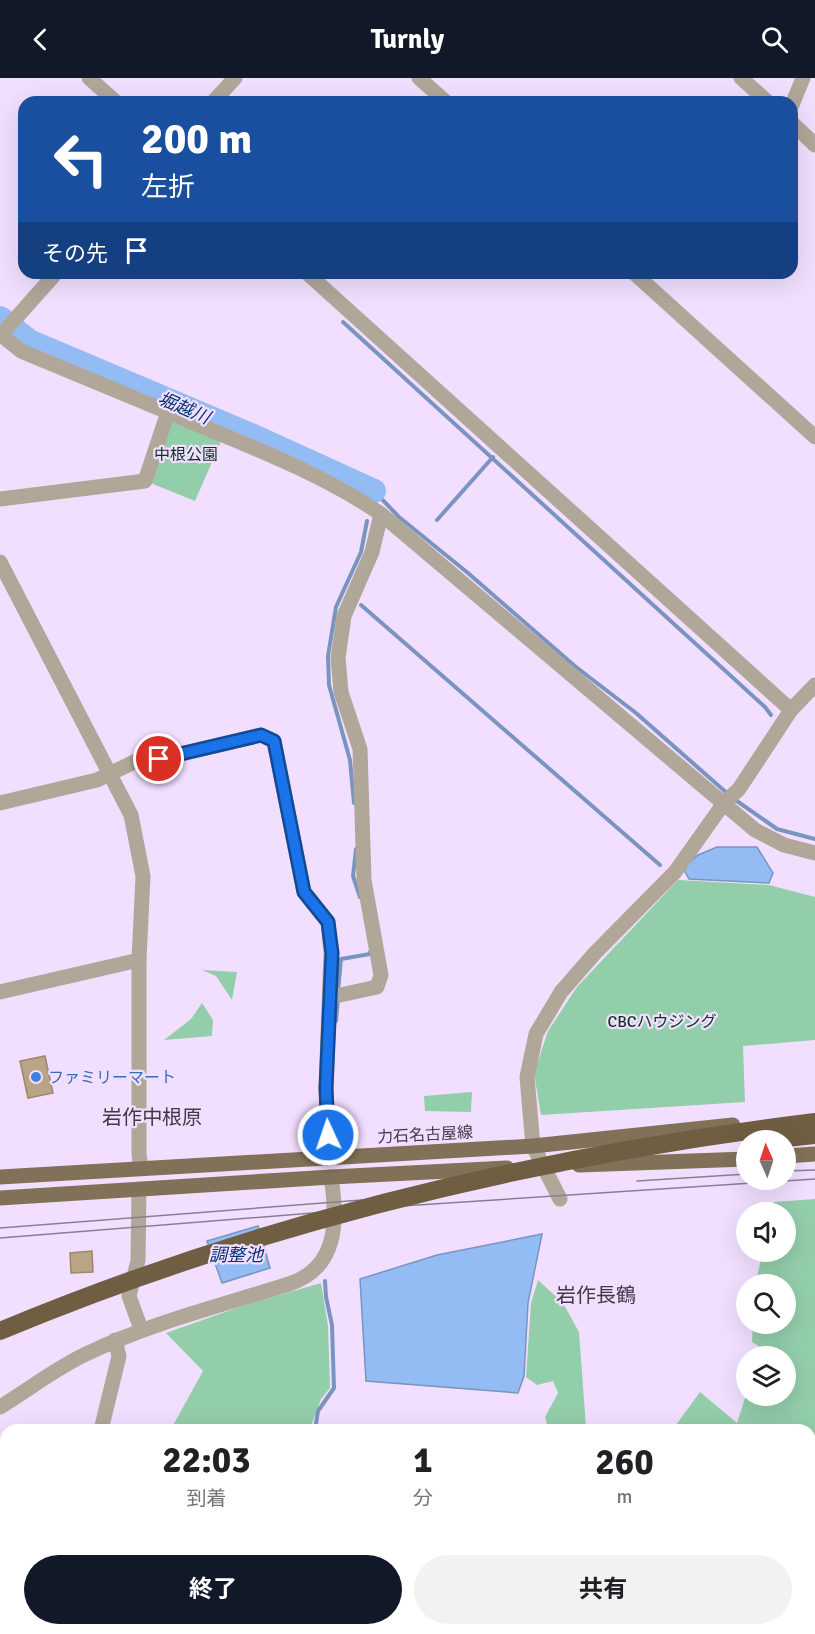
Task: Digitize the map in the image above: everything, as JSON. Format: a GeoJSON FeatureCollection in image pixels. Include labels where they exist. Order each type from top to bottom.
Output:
{"type":"FeatureCollection","features":[{"type":"Feature","properties":{"kind":"highway"},"geometry":{"type":"LineString","coordinates":[[0,1331],[179,1264],[304,1225],[398,1200],[503,1174],[598,1155],[815,1122]]}},
{"type":"Feature","properties":{"kind":"highway"},"geometry":{"type":"LineString","coordinates":[[796,1137],[815,1135]]}},
{"type":"Feature","properties":{"kind":"highway"},"geometry":{"type":"LineString","coordinates":[[0,1343],[185,1273],[371,1218],[557,1176],[736,1145]]}},
{"type":"Feature","properties":{"kind":"main road","name":"力石名古屋線"},"geometry":{"type":"LineString","coordinates":[[0,1177],[533,1146],[815,1117]]}},
{"type":"Feature","properties":{"kind":"main road"},"geometry":{"type":"LineString","coordinates":[[796,1155],[815,1154]]}},
{"type":"Feature","properties":{"kind":"main road"},"geometry":{"type":"LineString","coordinates":[[0,1198],[331,1177],[736,1159]]}},
{"type":"Feature","properties":{"kind":"street"},"geometry":{"type":"LineString","coordinates":[[89,78],[109,96]]}},
{"type":"Feature","properties":{"kind":"street"},"geometry":{"type":"LineString","coordinates":[[218,96],[235,78]]}},
{"type":"Feature","properties":{"kind":"street"},"geometry":{"type":"LineString","coordinates":[[419,78],[439,96]]}},
{"type":"Feature","properties":{"kind":"street"},"geometry":{"type":"LineString","coordinates":[[741,78],[761,96]]}},
{"type":"Feature","properties":{"kind":"street"},"geometry":{"type":"LineString","coordinates":[[796,96],[803,78]]}},
{"type":"Feature","properties":{"kind":"street"},"geometry":{"type":"LineString","coordinates":[[798,129],[815,145]]}},
{"type":"Feature","properties":{"kind":"street"},"geometry":{"type":"LineString","coordinates":[[50,279],[0,335],[21,351],[289,464],[360,500],[381,514],[755,830],[784,845],[815,853]]}},
{"type":"Feature","properties":{"kind":"street"},"geometry":{"type":"LineString","coordinates":[[315,279],[791,710]]}},
{"type":"Feature","properties":{"kind":"street"},"geometry":{"type":"LineString","coordinates":[[641,279],[815,437]]}},
{"type":"Feature","properties":{"kind":"street"},"geometry":{"type":"LineString","coordinates":[[0,500],[145,481],[168,412]]}},
{"type":"Feature","properties":{"kind":"street"},"geometry":{"type":"LineString","coordinates":[[331,997],[377,987],[381,975],[364,880],[360,749],[341,692],[338,658],[344,616],[372,552],[381,514]]}},
{"type":"Feature","properties":{"kind":"street"},"geometry":{"type":"LineString","coordinates":[[0,562],[131,815],[143,876],[139,960],[139,1154],[141,1168]]}},
{"type":"Feature","properties":{"kind":"street"},"geometry":{"type":"LineString","coordinates":[[560,1199],[533,1146],[527,1077],[536,1034],[561,992],[595,953],[675,872],[724,803],[739,789],[791,710],[815,685]]}},
{"type":"Feature","properties":{"kind":"street"},"geometry":{"type":"LineString","coordinates":[[0,803],[109,775],[136,761],[159,759],[261,735],[274,741],[304,892],[328,922],[332,953],[326,1088],[329,1157]]}},
{"type":"Feature","properties":{"kind":"street"},"geometry":{"type":"LineString","coordinates":[[0,992],[139,960]]}},
{"type":"Feature","properties":{"kind":"street"},"geometry":{"type":"LineString","coordinates":[[0,1407],[82,1355],[115,1340],[141,1329],[289,1284],[306,1276],[318,1266],[331,1246],[334,1195],[331,1177]]}},
{"type":"Feature","properties":{"kind":"street"},"geometry":{"type":"LineString","coordinates":[[140,1189],[138,1261],[129,1296],[141,1329]]}},
{"type":"Feature","properties":{"kind":"street"},"geometry":{"type":"LineString","coordinates":[[102,1424],[119,1356],[115,1340]]}},
{"type":"Feature","properties":{"kind":"green space","name":"中根公園"},"geometry":{"type":"Polygon","coordinates":[[[169,416],[222,439],[195,501],[148,482],[169,416]]]}},
{"type":"Feature","properties":{"kind":"green space","name":"CBCハウジング"},"geometry":{"type":"Polygon","coordinates":[[[678,880],[769,885],[815,897],[815,1040],[743,1046],[745,1102],[541,1115],[534,1073],[548,1031],[577,987],[678,880]]]}},
{"type":"Feature","properties":{"kind":"green space"},"geometry":{"type":"Polygon","coordinates":[[[202,970],[237,972],[232,1000],[216,976],[202,970]]]}},
{"type":"Feature","properties":{"kind":"green space"},"geometry":{"type":"Polygon","coordinates":[[[202,1003],[213,1020],[212,1036],[164,1040],[191,1019],[202,1003]]]}},
{"type":"Feature","properties":{"kind":"green space"},"geometry":{"type":"Polygon","coordinates":[[[472,1092],[471,1112],[425,1111],[424,1096],[472,1092]]]}},
{"type":"Feature","properties":{"kind":"green space"},"geometry":{"type":"Polygon","coordinates":[[[815,1199],[815,1424],[677,1424],[700,1392],[737,1423],[742,1406],[796,1406],[796,1346],[758,1346],[752,1342],[752,1334],[796,1334],[796,1274],[758,1274],[760,1262],[796,1262],[796,1202],[774,1202],[815,1199]]]}},
{"type":"Feature","properties":{"kind":"green space"},"geometry":{"type":"Polygon","coordinates":[[[538,1280],[563,1303],[579,1332],[586,1424],[547,1424],[545,1417],[558,1393],[553,1381],[537,1385],[526,1377],[531,1303],[538,1280]]]}},
{"type":"Feature","properties":{"kind":"green space"},"geometry":{"type":"Polygon","coordinates":[[[321,1283],[328,1326],[330,1388],[321,1399],[312,1424],[174,1424],[203,1371],[166,1333],[245,1305],[321,1283]]]}},
{"type":"Feature","properties":{"kind":"water"},"geometry":{"type":"Polygon","coordinates":[[[717,847],[757,847],[773,873],[769,883],[689,879],[683,868],[698,855],[717,847]]]}},
{"type":"Feature","properties":{"kind":"water","name":"調整池"},"geometry":{"type":"Polygon","coordinates":[[[258,1226],[270,1268],[222,1283],[207,1241],[258,1226]]]}},
{"type":"Feature","properties":{"kind":"water"},"geometry":{"type":"Polygon","coordinates":[[[542,1234],[528,1303],[524,1376],[518,1393],[366,1381],[360,1279],[437,1255],[542,1234]]]}},
{"type":"Feature","properties":{"kind":"building","name":"ファミリーマート"},"geometry":{"type":"Polygon","coordinates":[[[45,1056],[53,1093],[28,1098],[20,1061],[45,1056]]]}},
{"type":"Feature","properties":{"kind":"building"},"geometry":{"type":"Polygon","coordinates":[[[92,1251],[93,1272],[71,1273],[70,1253],[92,1251]]]}},
{"type":"Feature","properties":{"kind":"waterway","name":"堀越川"},"geometry":{"type":"LineString","coordinates":[[0,318],[29,341],[251,435],[374,491]]}},
{"type":"Feature","properties":{"kind":"waterway"},"geometry":{"type":"LineString","coordinates":[[343,322],[765,707],[771,715]]}},
{"type":"Feature","properties":{"kind":"waterway"},"geometry":{"type":"LineString","coordinates":[[437,520],[493,457]]}},
{"type":"Feature","properties":{"kind":"waterway"},"geometry":{"type":"LineString","coordinates":[[374,491],[399,517],[468,573],[576,667],[636,713],[728,794]]}},
{"type":"Feature","properties":{"kind":"waterway"},"geometry":{"type":"LineString","coordinates":[[354,803],[350,760],[329,685],[328,656],[336,607],[361,552],[367,521]]}},
{"type":"Feature","properties":{"kind":"waterway"},"geometry":{"type":"LineString","coordinates":[[361,605],[660,865]]}},
{"type":"Feature","properties":{"kind":"waterway"},"geometry":{"type":"LineString","coordinates":[[734,799],[777,829],[815,839]]}},
{"type":"Feature","properties":{"kind":"waterway"},"geometry":{"type":"LineString","coordinates":[[356,849],[353,876],[360,897]]}},
{"type":"Feature","properties":{"kind":"waterway"},"geometry":{"type":"LineString","coordinates":[[338,991],[341,959],[370,954],[370,952]]}},
{"type":"Feature","properties":{"kind":"waterway"},"geometry":{"type":"LineString","coordinates":[[336,1021],[338,998]]}},
{"type":"Feature","properties":{"kind":"waterway"},"geometry":{"type":"LineString","coordinates":[[316,1424],[318,1411],[334,1388],[332,1325],[325,1281]]}},
{"type":"Feature","properties":{"kind":"tram line"},"geometry":{"type":"LineString","coordinates":[[796,1171],[815,1170]]}},
{"type":"Feature","properties":{"kind":"tram line"},"geometry":{"type":"LineString","coordinates":[[637,1181],[736,1175]]}},
{"type":"Feature","properties":{"kind":"tram line"},"geometry":{"type":"LineString","coordinates":[[0,1238],[387,1207],[815,1179]]}},
{"type":"Feature","properties":{"kind":"tram line"},"geometry":{"type":"LineString","coordinates":[[0,1228],[401,1197]]}},
{"type":"Feature","properties":{"kind":"place","name":"ファミリーマート"},"geometry":{"type":"Point","coordinates":[36,1077]}},
{"type":"Feature","properties":{"kind":"district","name":"岩作中根原"},"geometry":{"type":"Point","coordinates":[152,1117]}},
{"type":"Feature","properties":{"kind":"district","name":"岩作長鶴"},"geometry":{"type":"Point","coordinates":[596,1295]}},
{"type":"Feature","properties":{"kind":"route"},"geometry":{"type":"LineString","coordinates":[[159,759],[261,735],[274,741],[304,892],[328,922],[332,953],[326,1088],[328,1135]]}}]}
